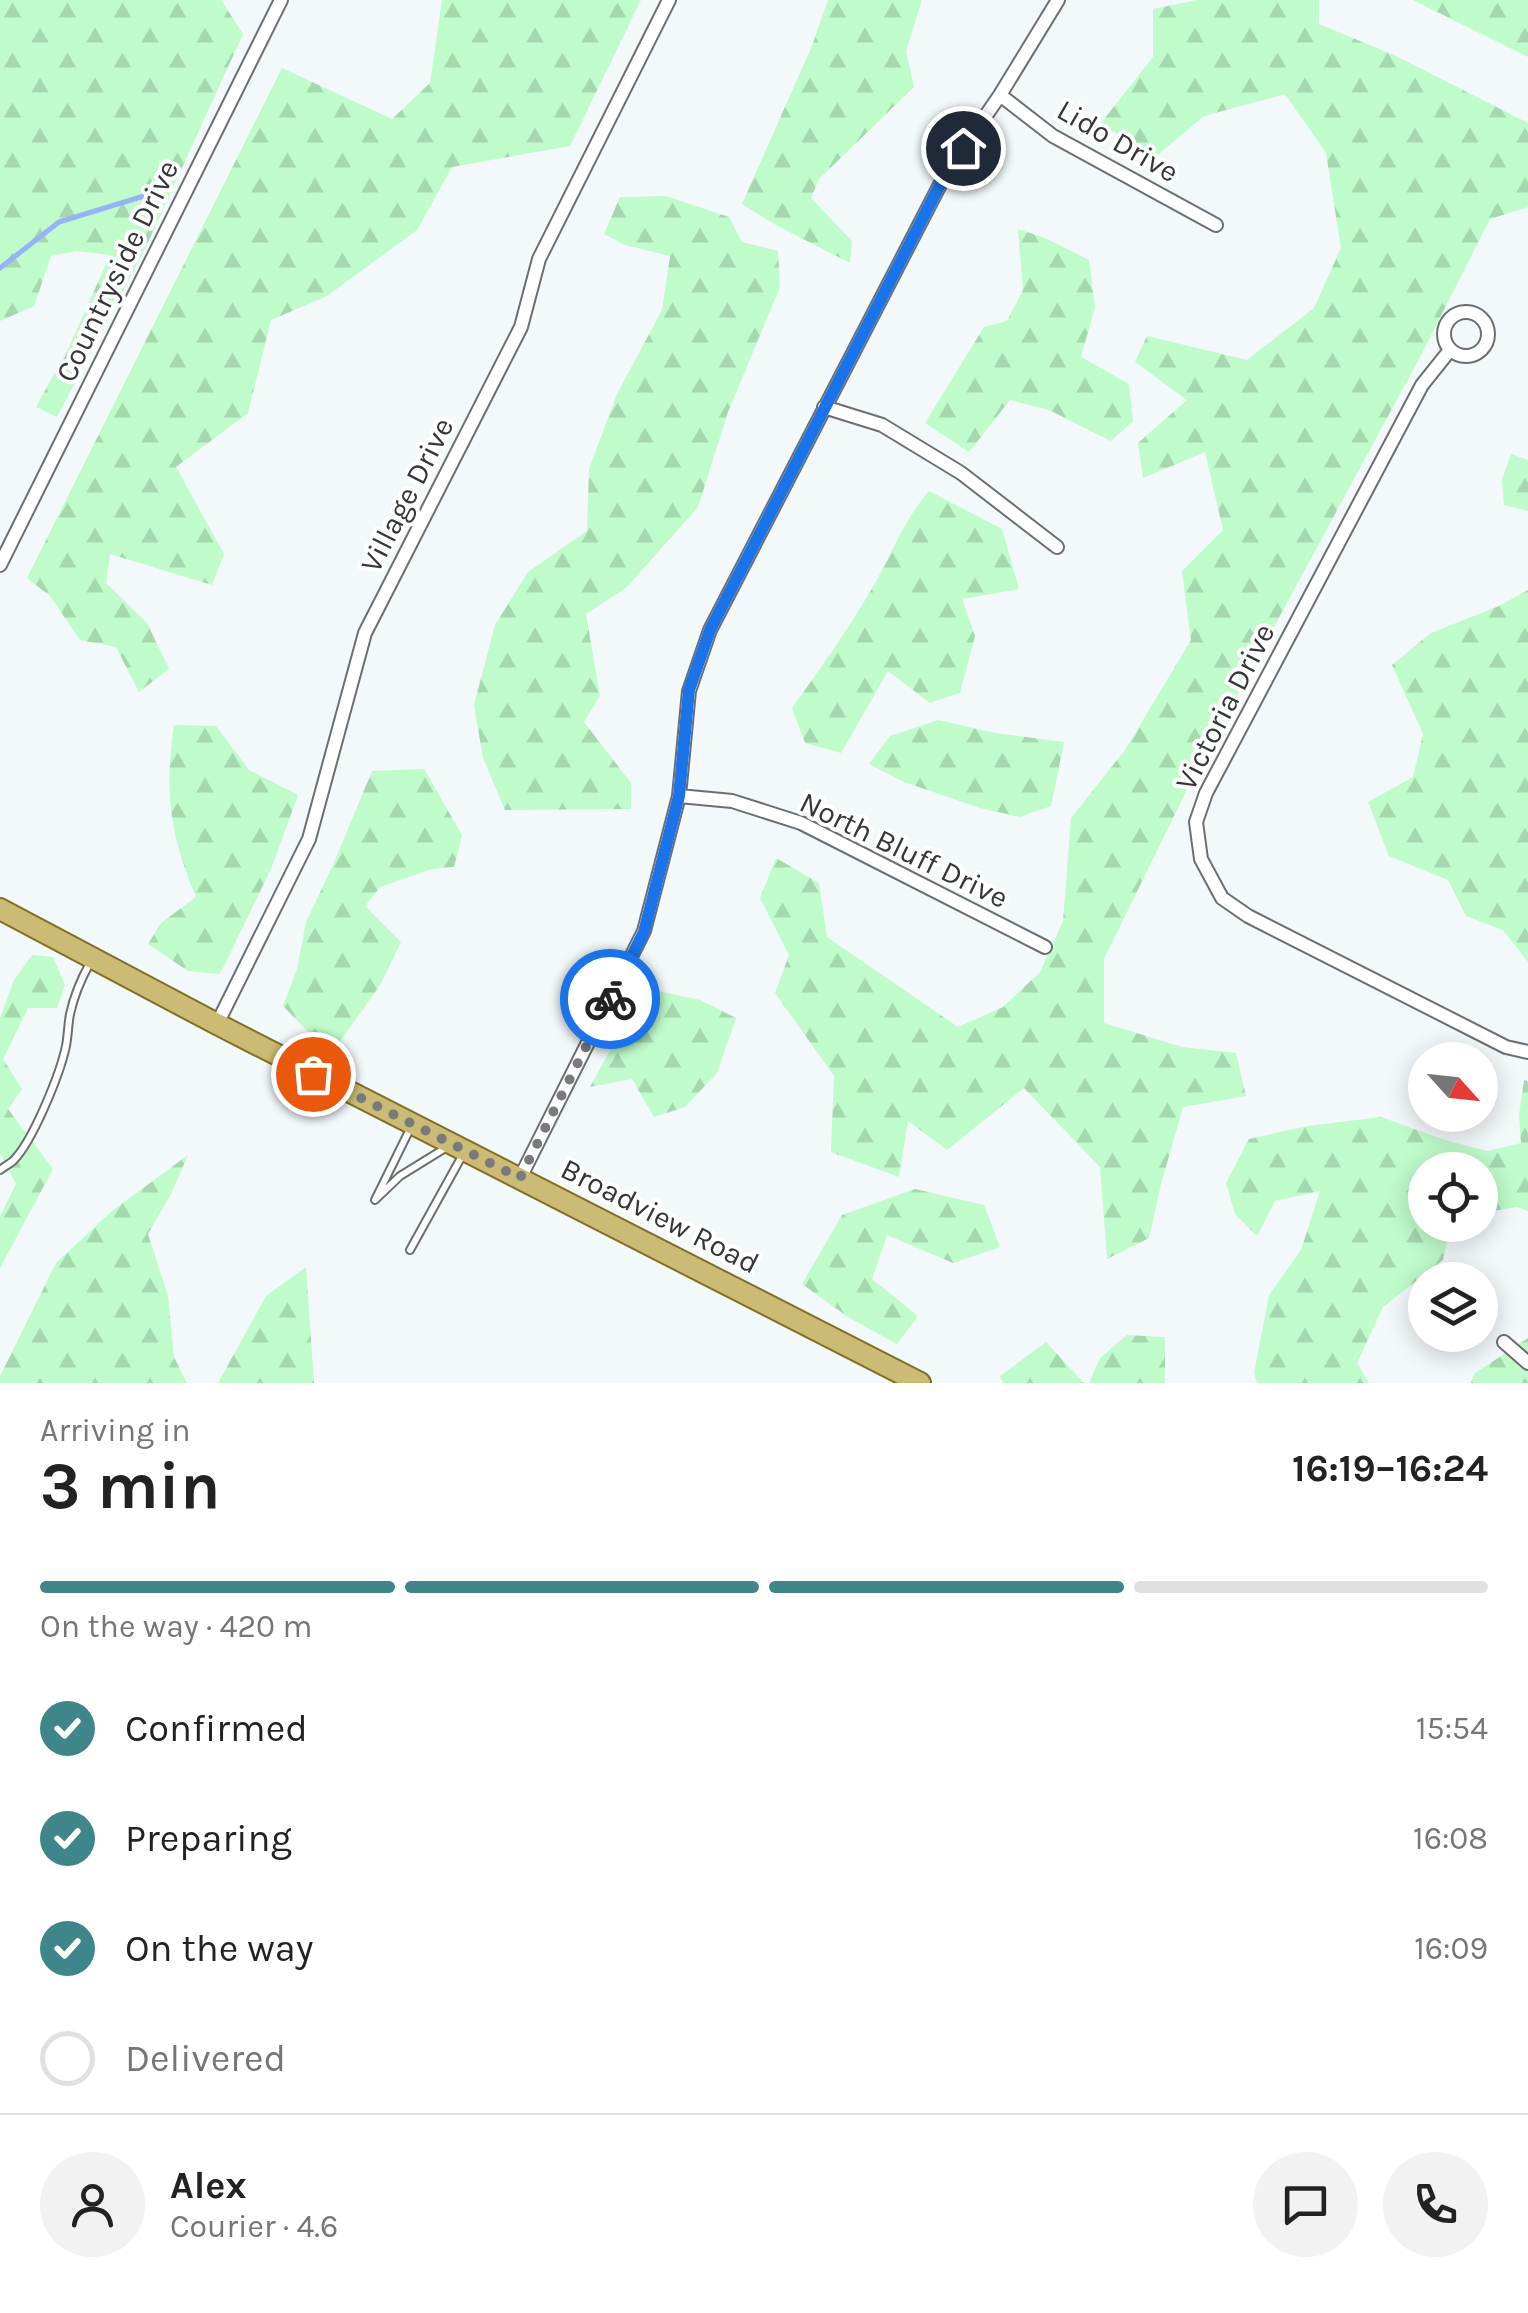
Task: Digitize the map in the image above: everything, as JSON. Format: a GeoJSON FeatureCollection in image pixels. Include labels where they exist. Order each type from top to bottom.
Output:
{"type":"FeatureCollection","features":[{"type":"Feature","properties":{"kind":"main road","name":"Broadview Road"},"geometry":{"type":"LineString","coordinates":[[0,909],[920,1383]]}},
{"type":"Feature","properties":{"kind":"street","name":"Countryside Drive"},"geometry":{"type":"LineString","coordinates":[[0,565],[281,0]]}},
{"type":"Feature","properties":{"kind":"street","name":"Village Drive"},"geometry":{"type":"LineString","coordinates":[[217,1024],[309,840],[365,633],[520,328],[539,259],[669,0]]}},
{"type":"Feature","properties":{"kind":"street"},"geometry":{"type":"LineString","coordinates":[[520,1178],[644,932],[679,796],[689,690],[710,630],[945,175],[1058,0]]}},
{"type":"Feature","properties":{"kind":"street","name":"Lido Drive"},"geometry":{"type":"LineString","coordinates":[[1000,95],[1053,136],[1216,225]]}},
{"type":"Feature","properties":{"kind":"street","name":"Victoria Drive"},"geometry":{"type":"LineString","coordinates":[[1450,350],[1422,385],[1206,792],[1196,822],[1201,859],[1222,898],[1248,916],[1506,1047],[1528,1052]]}},
{"type":"Feature","properties":{"kind":"street"},"geometry":{"type":"LineString","coordinates":[[824,407],[882,425],[961,473],[1057,547]]}},
{"type":"Feature","properties":{"kind":"street","name":"North Bluff Drive"},"geometry":{"type":"LineString","coordinates":[[679,796],[732,802],[801,824],[1045,947]]}},
{"type":"Feature","properties":{"kind":"street"},"geometry":{"type":"LineString","coordinates":[[1504,1342],[1528,1363]]}},
{"type":"Feature","properties":{"kind":"lane"},"geometry":{"type":"LineString","coordinates":[[0,1170],[24,1144],[49,1094],[64,1054],[78,986],[93,957]]}},
{"type":"Feature","properties":{"kind":"lane"},"geometry":{"type":"LineString","coordinates":[[413,1124],[375,1200],[400,1176],[458,1147]]}},
{"type":"Feature","properties":{"kind":"lane"},"geometry":{"type":"LineString","coordinates":[[410,1250],[458,1147]]}},
{"type":"Feature","properties":{"kind":"green space"},"geometry":{"type":"Polygon","coordinates":[[[0,0],[221,0],[243,34],[145,249],[57,417],[36,407],[69,347],[110,255],[76,251],[51,256],[34,306],[0,321],[0,0]]]}},
{"type":"Feature","properties":{"kind":"green space"},"geometry":{"type":"Polygon","coordinates":[[[442,0],[641,0],[570,146],[452,167],[417,230],[327,296],[271,320],[248,413],[176,467],[224,554],[212,585],[110,554],[106,583],[147,623],[169,669],[139,692],[116,647],[80,640],[50,596],[27,578],[282,68],[392,119],[430,83],[442,0]]]}},
{"type":"Feature","properties":{"kind":"green space"},"geometry":{"type":"Polygon","coordinates":[[[828,0],[922,0],[906,51],[914,87],[819,179],[811,198],[852,241],[850,263],[742,204],[812,46],[828,0]]]}},
{"type":"Feature","properties":{"kind":"green space"},"geometry":{"type":"Polygon","coordinates":[[[1197,0],[1319,0],[1319,24],[1396,56],[1528,123],[1528,207],[1490,219],[1420,357],[1195,773],[1104,959],[1104,1023],[1182,1047],[1236,1053],[1246,1096],[1183,1107],[1149,1238],[1107,1259],[1100,1167],[1024,1088],[947,1150],[908,1121],[899,1177],[831,1152],[834,1076],[775,993],[789,955],[760,898],[776,858],[819,883],[827,937],[958,1027],[1003,1007],[1040,972],[1063,921],[1071,818],[1125,750],[1191,640],[1182,571],[1223,530],[1205,452],[1143,478],[1138,443],[1187,400],[1135,362],[1147,336],[1247,360],[1314,308],[1341,248],[1326,153],[1285,94],[1204,116],[1153,159],[1101,123],[1153,57],[1153,9],[1197,0]]]}},
{"type":"Feature","properties":{"kind":"green space"},"geometry":{"type":"Polygon","coordinates":[[[1413,0],[1528,0],[1528,57],[1413,0]]]}},
{"type":"Feature","properties":{"kind":"green space"},"geometry":{"type":"Polygon","coordinates":[[[666,196],[729,217],[742,242],[778,251],[780,287],[728,412],[698,507],[627,587],[586,614],[600,696],[584,722],[631,783],[631,809],[505,810],[483,758],[474,705],[495,625],[528,572],[587,531],[589,469],[617,394],[662,310],[670,256],[625,245],[604,234],[620,197],[666,196]]]}},
{"type":"Feature","properties":{"kind":"green space"},"geometry":{"type":"Polygon","coordinates":[[[1018,229],[1089,260],[1095,307],[1081,357],[1129,384],[1133,421],[1111,441],[1049,410],[1010,400],[969,452],[925,423],[984,327],[1007,321],[1023,290],[1018,229]]]}},
{"type":"Feature","properties":{"kind":"green space"},"geometry":{"type":"Polygon","coordinates":[[[1511,454],[1528,460],[1528,511],[1504,505],[1502,480],[1511,454]]]}},
{"type":"Feature","properties":{"kind":"green space"},"geometry":{"type":"Polygon","coordinates":[[[929,491],[1002,529],[1019,589],[962,599],[975,636],[960,693],[930,703],[888,671],[841,753],[805,743],[792,708],[855,617],[905,525],[929,491]]]}},
{"type":"Feature","properties":{"kind":"green space"},"geometry":{"type":"Polygon","coordinates":[[[1528,590],[1528,962],[1503,930],[1466,916],[1448,880],[1389,856],[1368,802],[1413,777],[1423,734],[1392,665],[1431,633],[1528,590]]]}},
{"type":"Feature","properties":{"kind":"green space"},"geometry":{"type":"Polygon","coordinates":[[[938,720],[995,733],[1064,742],[1051,806],[1020,817],[980,808],[904,782],[869,764],[890,736],[938,720]]]}},
{"type":"Feature","properties":{"kind":"green space"},"geometry":{"type":"Polygon","coordinates":[[[174,725],[216,726],[249,770],[298,795],[271,869],[220,974],[188,971],[148,944],[161,923],[196,897],[180,853],[172,813],[174,725]]]}},
{"type":"Feature","properties":{"kind":"green space"},"geometry":{"type":"Polygon","coordinates":[[[424,769],[462,835],[454,867],[432,869],[380,887],[365,906],[401,942],[380,985],[339,1043],[324,1048],[283,1006],[297,969],[306,922],[372,771],[424,769]]]}},
{"type":"Feature","properties":{"kind":"green space"},"geometry":{"type":"Polygon","coordinates":[[[32,955],[53,957],[65,985],[57,1008],[28,1008],[3,1059],[22,1089],[8,1109],[53,1169],[0,1268],[0,1216],[16,1184],[0,1153],[0,1018],[14,980],[32,955]]]}},
{"type":"Feature","properties":{"kind":"green space"},"geometry":{"type":"Polygon","coordinates":[[[644,988],[700,1000],[736,1018],[717,1073],[685,1107],[654,1117],[632,1079],[590,1087],[644,988]]]}},
{"type":"Feature","properties":{"kind":"green space"},"geometry":{"type":"Polygon","coordinates":[[[1524,1080],[1528,1081],[1528,1211],[1517,1207],[1498,1210],[1498,1152],[1408,1152],[1408,1242],[1447,1242],[1440,1262],[1408,1262],[1408,1287],[1383,1307],[1357,1363],[1369,1383],[1257,1383],[1254,1373],[1269,1295],[1301,1250],[1320,1191],[1275,1201],[1257,1236],[1235,1214],[1226,1183],[1249,1139],[1308,1126],[1381,1117],[1408,1127],[1408,1132],[1423,1132],[1487,1151],[1521,1143],[1519,1115],[1524,1080]]]}},
{"type":"Feature","properties":{"kind":"green space"},"geometry":{"type":"Polygon","coordinates":[[[188,1155],[148,1234],[168,1296],[174,1357],[187,1383],[0,1383],[56,1263],[112,1211],[188,1155]]]}},
{"type":"Feature","properties":{"kind":"green space"},"geometry":{"type":"Polygon","coordinates":[[[915,1189],[984,1205],[1000,1247],[953,1263],[887,1235],[872,1279],[918,1316],[897,1344],[848,1317],[802,1284],[842,1215],[915,1189]]]}},
{"type":"Feature","properties":{"kind":"green space"},"geometry":{"type":"Polygon","coordinates":[[[306,1267],[314,1383],[218,1383],[266,1296],[306,1267]]]}},
{"type":"Feature","properties":{"kind":"green space"},"geometry":{"type":"Polygon","coordinates":[[[1127,1335],[1165,1337],[1165,1383],[1089,1383],[1100,1358],[1127,1335]]]}},
{"type":"Feature","properties":{"kind":"green space"},"geometry":{"type":"Polygon","coordinates":[[[1528,1338],[1528,1383],[1471,1383],[1474,1374],[1528,1338]]]}},
{"type":"Feature","properties":{"kind":"green space"},"geometry":{"type":"Polygon","coordinates":[[[1046,1342],[1084,1383],[1003,1383],[1000,1376],[1046,1342]]]}},
{"type":"Feature","properties":{"kind":"waterway"},"geometry":{"type":"LineString","coordinates":[[0,268],[59,222],[157,192]]}},
{"type":"Feature","properties":{"kind":"way so far"},"geometry":{"type":"LineString","coordinates":[[313,1074],[520,1178],[610,999]]}},
{"type":"Feature","properties":{"kind":"route"},"geometry":{"type":"LineString","coordinates":[[610,999],[644,932],[679,796],[689,690],[710,630],[945,175],[963,148]]}}]}
